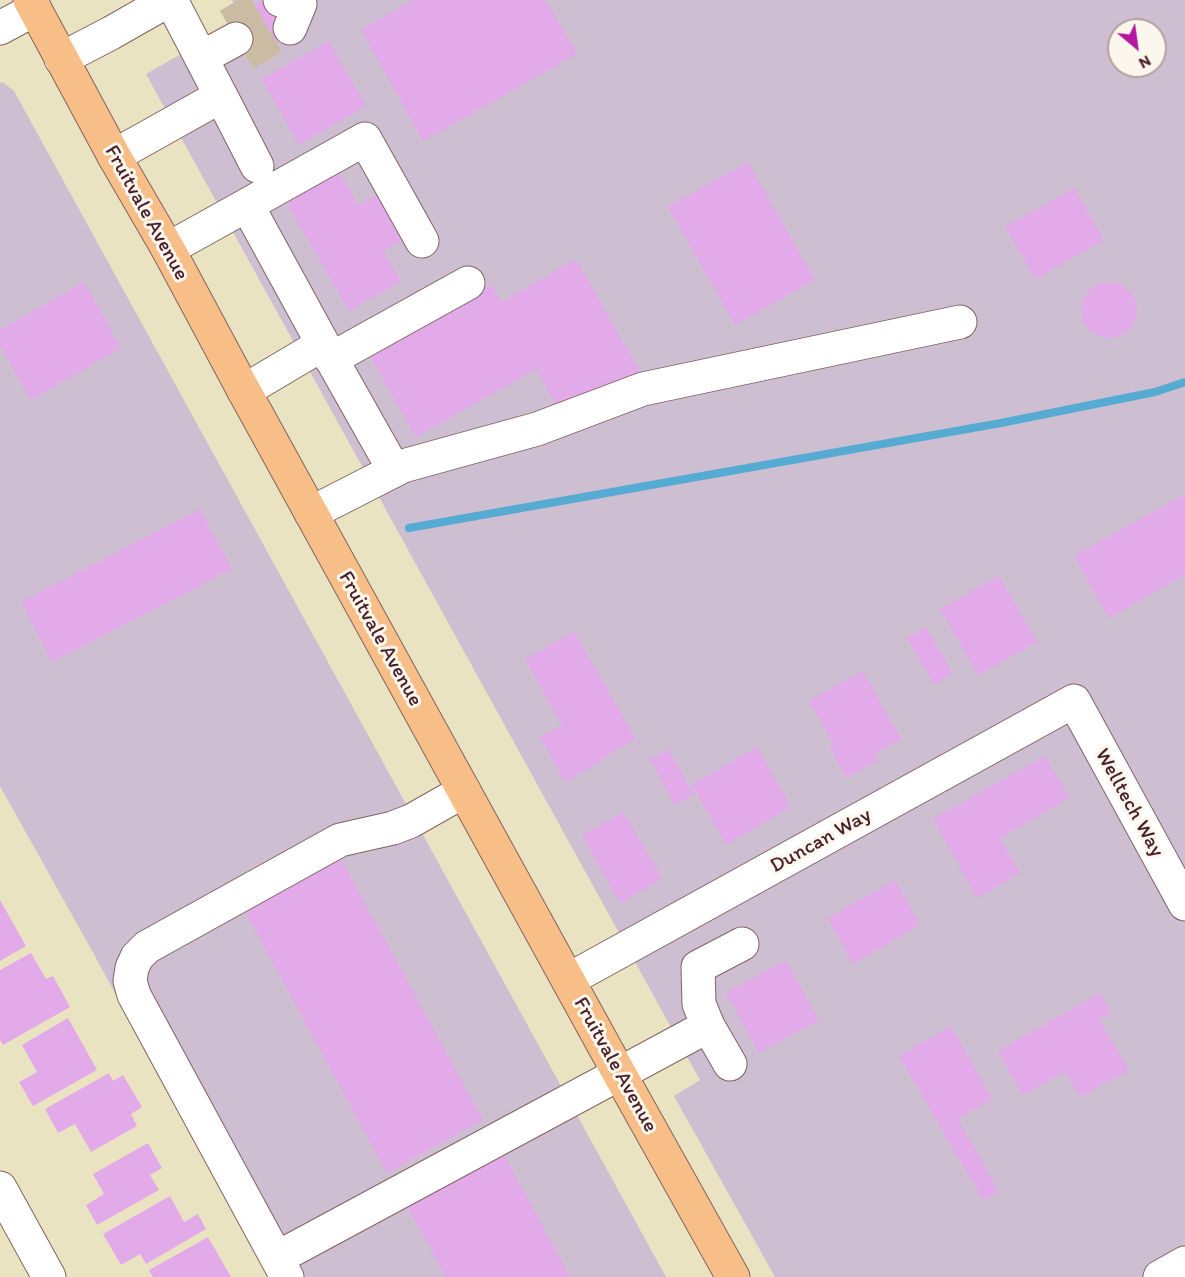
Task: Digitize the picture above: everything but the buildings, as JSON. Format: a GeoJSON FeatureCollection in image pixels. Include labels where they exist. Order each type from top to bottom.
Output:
{"type":"FeatureCollection","features":[{"type":"Feature","properties":{"kind":"main road","name":"Fruitvale Avenue"},"geometry":{"type":"LineString","coordinates":[[32,5],[733,1277]]}},
{"type":"Feature","properties":{"kind":"street"},"geometry":{"type":"LineString","coordinates":[[61,59],[170,0],[225,45],[221,96],[257,166]]}},
{"type":"Feature","properties":{"kind":"street"},"geometry":{"type":"LineString","coordinates":[[0,28],[32,5]]}},
{"type":"Feature","properties":{"kind":"street"},"geometry":{"type":"LineString","coordinates":[[114,156],[221,96]]}},
{"type":"Feature","properties":{"kind":"street"},"geometry":{"type":"LineString","coordinates":[[168,249],[365,139],[422,241]]}},
{"type":"Feature","properties":{"kind":"street"},"geometry":{"type":"LineString","coordinates":[[247,205],[394,470]]}},
{"type":"Feature","properties":{"kind":"street"},"geometry":{"type":"LineString","coordinates":[[244,391],[468,283]]}},
{"type":"Feature","properties":{"kind":"street"},"geometry":{"type":"LineString","coordinates":[[311,513],[403,466],[537,429],[643,389],[960,322]]}},
{"type":"Feature","properties":{"kind":"street","name":"Welltech Way"},"geometry":{"type":"LineString","coordinates":[[1074,701],[1185,904]]}},
{"type":"Feature","properties":{"kind":"street","name":"Duncan Way"},"geometry":{"type":"LineString","coordinates":[[568,980],[1074,701]]}},
{"type":"Feature","properties":{"kind":"street"},"geometry":{"type":"LineString","coordinates":[[464,791],[393,828],[340,840],[147,947],[137,957],[132,968],[130,981],[134,995],[282,1267],[619,1073],[708,1026]]}},
{"type":"Feature","properties":{"kind":"street"},"geometry":{"type":"LineString","coordinates":[[688,914],[713,959]]}},
{"type":"Feature","properties":{"kind":"street"},"geometry":{"type":"LineString","coordinates":[[730,1064],[708,1026],[699,1004],[698,967],[742,944]]}},
{"type":"Feature","properties":{"kind":"street"},"geometry":{"type":"LineString","coordinates":[[0,1188],[49,1277]]}},
{"type":"Feature","properties":{"kind":"street"},"geometry":{"type":"LineString","coordinates":[[1160,1277],[1185,1263]]}},
{"type":"Feature","properties":{"kind":"shaded area"},"geometry":{"type":"Polygon","coordinates":[[[232,0],[1185,0],[1185,1277],[775,1277],[674,1096],[700,1080],[146,74],[243,19],[232,0]]]}},
{"type":"Feature","properties":{"kind":"shaded area"},"geometry":{"type":"Polygon","coordinates":[[[0,82],[14,91],[666,1277],[270,1277],[0,786],[0,82]]]}},
{"type":"Feature","properties":{"kind":"waterway"},"geometry":{"type":"LineString","coordinates":[[409,528],[1001,423],[1155,392],[1185,382]]}},
{"type":"Feature","properties":{"kind":"tunnel"},"geometry":{"type":"LineString","coordinates":[[228,25],[272,0]]}},
{"type":"Feature","properties":{"kind":"tunnel"},"geometry":{"type":"LineString","coordinates":[[245,54],[290,28]]}}]}
